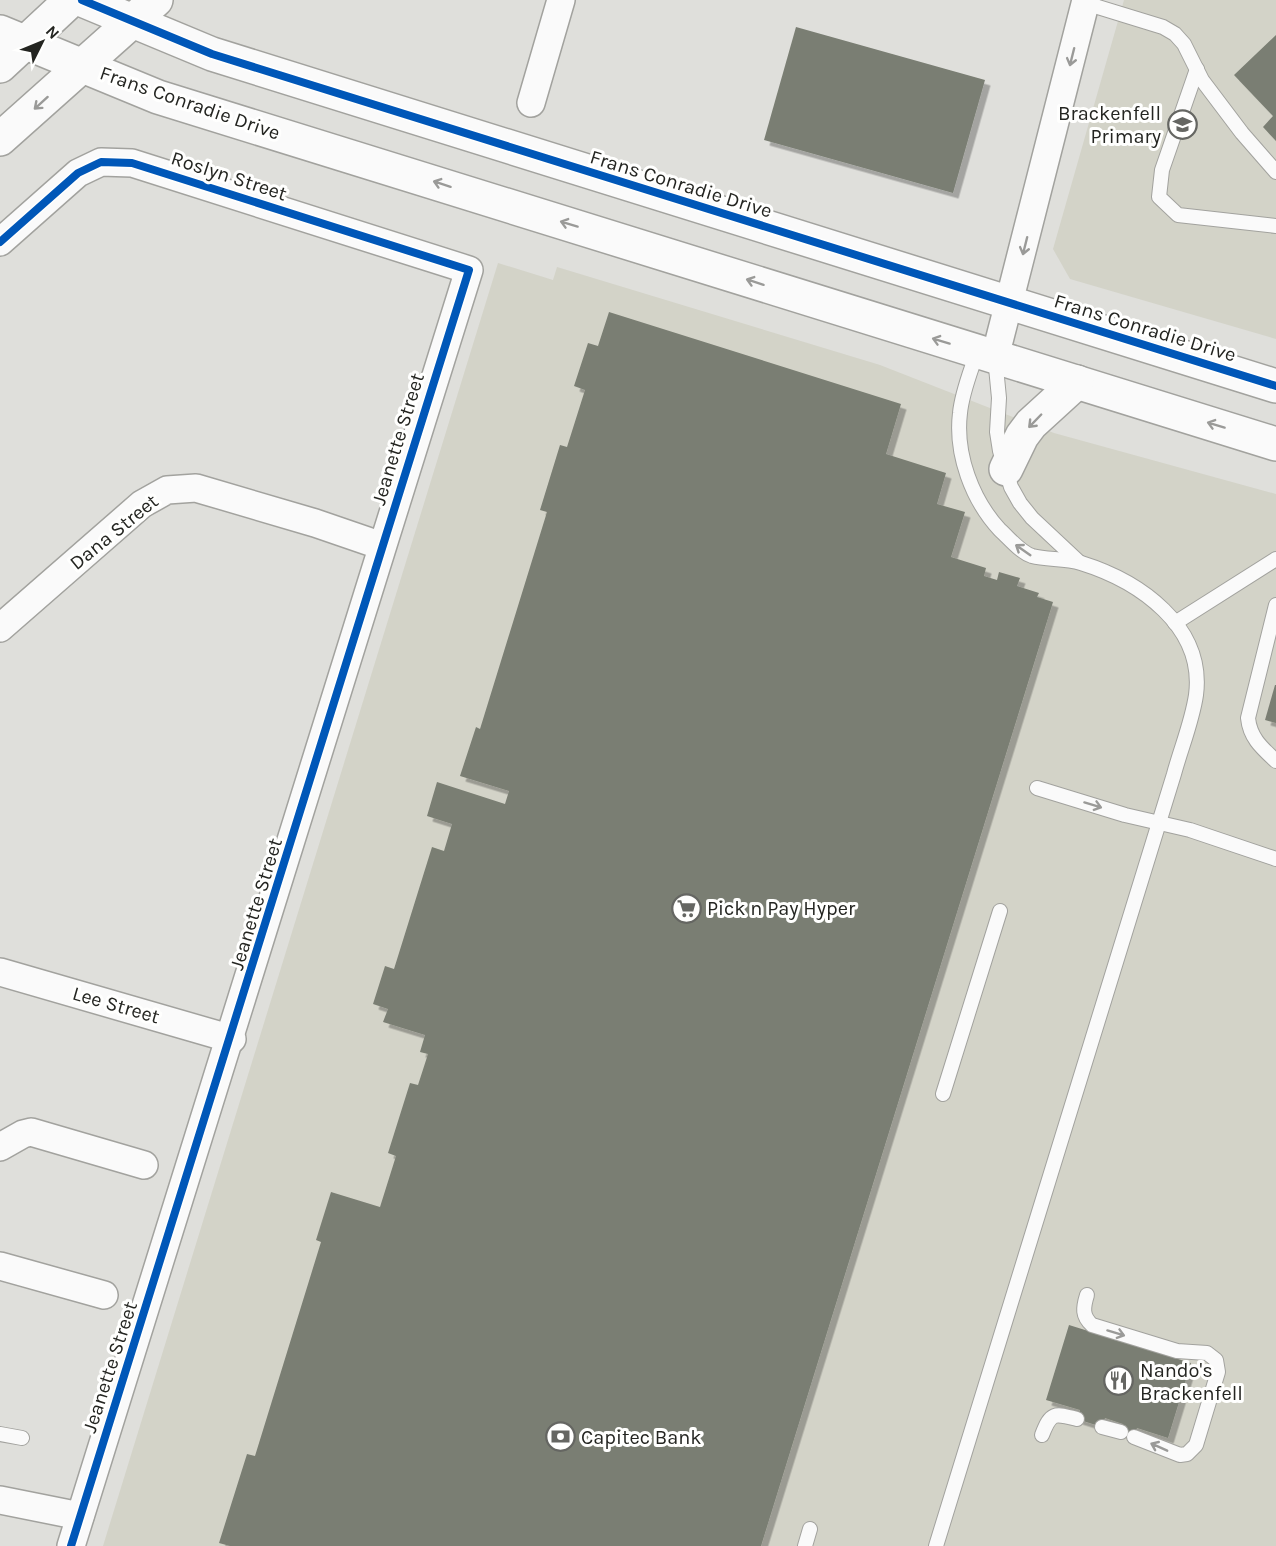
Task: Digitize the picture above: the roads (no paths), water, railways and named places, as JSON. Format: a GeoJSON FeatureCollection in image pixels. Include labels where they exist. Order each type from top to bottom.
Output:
{"type":"FeatureCollection","features":[{"type":"Feature","properties":{"kind":"street"},"geometry":{"type":"LineString","coordinates":[[0,66],[13,37],[71,0]]}},
{"type":"Feature","properties":{"kind":"street","name":"Frans Conradie Drive"},"geometry":{"type":"LineString","coordinates":[[82,0],[144,11],[212,54],[1276,386]]}},
{"type":"Feature","properties":{"kind":"street"},"geometry":{"type":"LineString","coordinates":[[531,103],[561,0]]}},
{"type":"Feature","properties":{"kind":"street"},"geometry":{"type":"LineString","coordinates":[[986,354],[1009,304],[1086,1]]}},
{"type":"Feature","properties":{"kind":"street"},"geometry":{"type":"LineString","coordinates":[[0,139],[144,11]]}},
{"type":"Feature","properties":{"kind":"street","name":"Frans Conradie Drive"},"geometry":{"type":"LineString","coordinates":[[13,37],[158,97],[1276,444]]}},
{"type":"Feature","properties":{"kind":"street","name":"Roslyn Street"},"geometry":{"type":"LineString","coordinates":[[0,242],[78,173],[101,162],[132,163],[469,270]]}},
{"type":"Feature","properties":{"kind":"street","name":"Jeanette Street"},"geometry":{"type":"LineString","coordinates":[[70,1546],[232,1039],[382,546],[469,270]]}},
{"type":"Feature","properties":{"kind":"street"},"geometry":{"type":"LineString","coordinates":[[1006,469],[1022,436],[1031,424],[1077,382]]}},
{"type":"Feature","properties":{"kind":"street","name":"Dana Street"},"geometry":{"type":"LineString","coordinates":[[0,628],[142,504],[167,490],[196,488],[315,523],[382,546]]}},
{"type":"Feature","properties":{"kind":"street","name":"Lee Street"},"geometry":{"type":"LineString","coordinates":[[0,972],[232,1039]]}},
{"type":"Feature","properties":{"kind":"street"},"geometry":{"type":"LineString","coordinates":[[0,1147],[31,1132],[144,1165]]}},
{"type":"Feature","properties":{"kind":"street"},"geometry":{"type":"LineString","coordinates":[[0,1266],[104,1295]]}},
{"type":"Feature","properties":{"kind":"street"},"geometry":{"type":"LineString","coordinates":[[0,1500],[80,1516]]}},
{"type":"Feature","properties":{"kind":"lane"},"geometry":{"type":"LineString","coordinates":[[1086,1],[1163,27],[1175,34],[1184,44],[1202,80],[1242,133],[1276,172]]}},
{"type":"Feature","properties":{"kind":"lane"},"geometry":{"type":"LineString","coordinates":[[1197,69],[1162,170],[1159,197],[1178,215],[1276,226]]}},
{"type":"Feature","properties":{"kind":"lane"},"geometry":{"type":"LineString","coordinates":[[986,354],[999,398],[997,432],[1011,487],[1032,518],[1079,562]]}},
{"type":"Feature","properties":{"kind":"lane"},"geometry":{"type":"LineString","coordinates":[[936,1546],[1159,823],[1196,694],[1195,666],[1191,651],[1175,623],[1161,606],[1130,583],[1079,562],[1030,555],[1011,541],[995,524],[977,496],[963,456],[960,414],[963,397],[986,354]]}},
{"type":"Feature","properties":{"kind":"lane"},"geometry":{"type":"LineString","coordinates":[[1175,623],[1276,559]]}},
{"type":"Feature","properties":{"kind":"lane"},"geometry":{"type":"LineString","coordinates":[[1276,605],[1248,718],[1250,731],[1276,761]]}},
{"type":"Feature","properties":{"kind":"lane"},"geometry":{"type":"LineString","coordinates":[[1037,788],[1125,815],[1190,830],[1276,859]]}},
{"type":"Feature","properties":{"kind":"lane"},"geometry":{"type":"LineString","coordinates":[[943,1094],[1000,911]]}},
{"type":"Feature","properties":{"kind":"lane"},"geometry":{"type":"LineString","coordinates":[[1087,1295],[1083,1307],[1084,1314],[1092,1325],[1177,1351],[1207,1353],[1212,1356],[1218,1366],[1196,1445],[1192,1450],[1180,1455],[1134,1437]]}},
{"type":"Feature","properties":{"kind":"lane"},"geometry":{"type":"LineString","coordinates":[[1042,1435],[1048,1420],[1053,1416],[1059,1414],[1077,1419]]}},
{"type":"Feature","properties":{"kind":"lane"},"geometry":{"type":"LineString","coordinates":[[1102,1427],[1121,1432]]}},
{"type":"Feature","properties":{"kind":"lane"},"geometry":{"type":"LineString","coordinates":[[0,1434],[22,1438]]}},
{"type":"Feature","properties":{"kind":"lane"},"geometry":{"type":"LineString","coordinates":[[805,1546],[810,1529]]}},
{"type":"Feature","properties":{"kind":"place","name":"Brackenfell Primary"},"geometry":{"type":"Point","coordinates":[1182,125]}},
{"type":"Feature","properties":{"kind":"place","name":"Pick n Pay Hyper"},"geometry":{"type":"Point","coordinates":[686,908]}},
{"type":"Feature","properties":{"kind":"place","name":"Nando's Brackenfell"},"geometry":{"type":"Point","coordinates":[1119,1381]}},
{"type":"Feature","properties":{"kind":"place","name":"Capitec Bank"},"geometry":{"type":"Point","coordinates":[560,1437]}}]}
